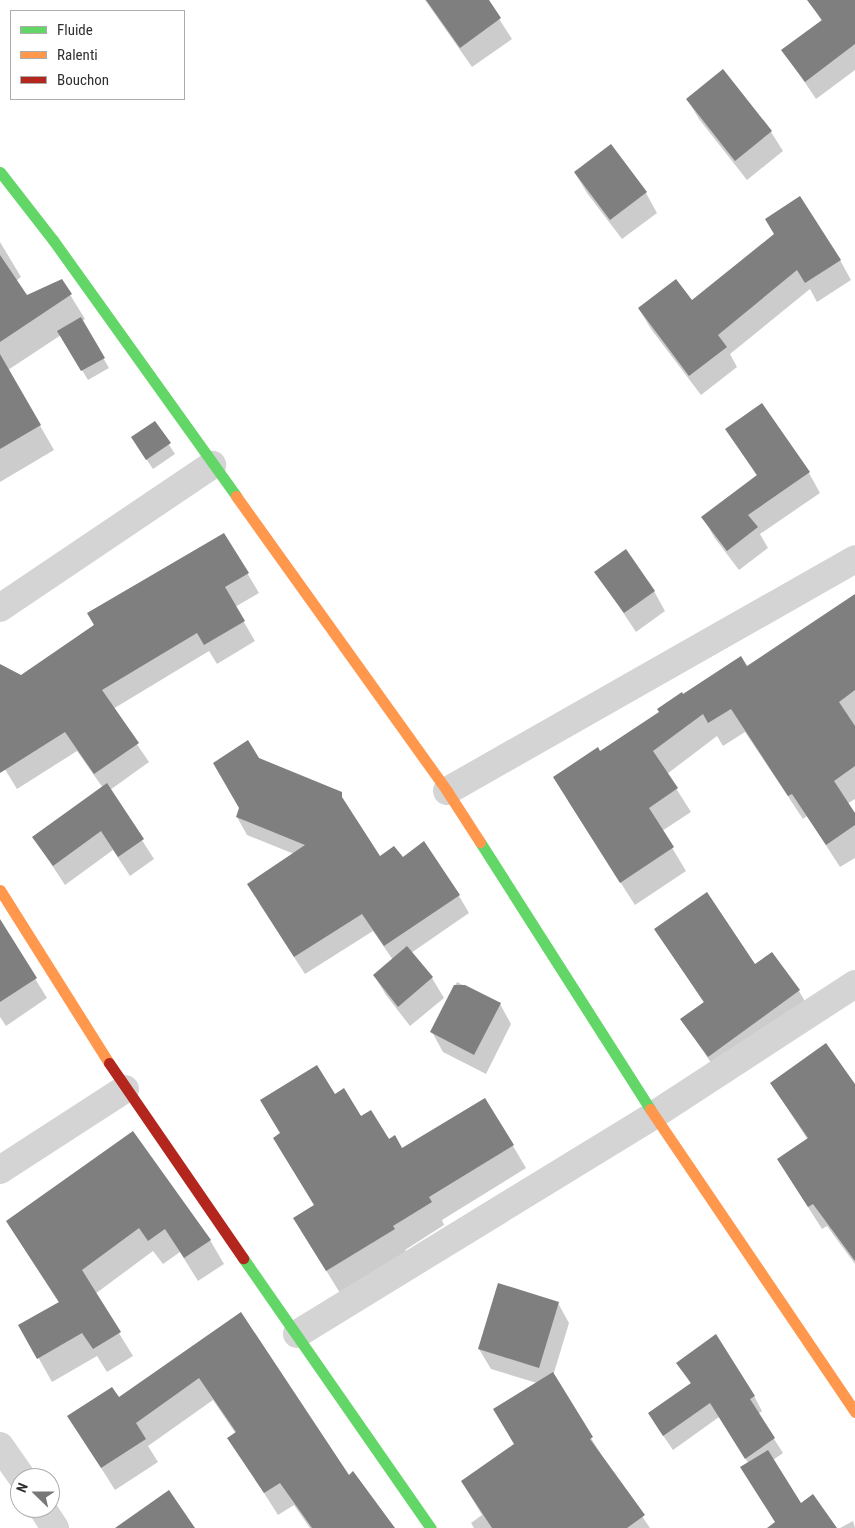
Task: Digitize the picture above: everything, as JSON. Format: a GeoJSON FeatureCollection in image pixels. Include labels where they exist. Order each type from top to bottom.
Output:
{"type":"FeatureCollection","features":[{"type":"Feature","properties":{"kind":"main road"},"geometry":{"type":"LineString","coordinates":[[0,172],[53,240],[212,465],[447,791],[654,1115],[855,1412]]}},
{"type":"Feature","properties":{"kind":"main road"},"geometry":{"type":"LineString","coordinates":[[0,890],[125,1089],[431,1528]]}},
{"type":"Feature","properties":{"kind":"street"},"geometry":{"type":"LineString","coordinates":[[0,608],[212,465]]}},
{"type":"Feature","properties":{"kind":"street"},"geometry":{"type":"LineString","coordinates":[[447,791],[855,559]]}},
{"type":"Feature","properties":{"kind":"street"},"geometry":{"type":"LineString","coordinates":[[297,1334],[654,1115],[855,984]]}},
{"type":"Feature","properties":{"kind":"street"},"geometry":{"type":"LineString","coordinates":[[0,1170],[125,1089]]}},
{"type":"Feature","properties":{"kind":"street"},"geometry":{"type":"LineString","coordinates":[[0,1446],[15,1468]]}},
{"type":"Feature","properties":{"kind":"building"},"geometry":{"type":"Polygon","coordinates":[[[426,0],[489,0],[501,18],[460,48],[426,0]]]}},
{"type":"Feature","properties":{"kind":"building"},"geometry":{"type":"Polygon","coordinates":[[[807,0],[855,0],[855,44],[805,82],[781,50],[822,20],[807,0]]]}},
{"type":"Feature","properties":{"kind":"building"},"geometry":{"type":"Polygon","coordinates":[[[723,69],[772,131],[735,161],[686,99],[723,69]]]}},
{"type":"Feature","properties":{"kind":"building"},"geometry":{"type":"Polygon","coordinates":[[[611,144],[647,192],[610,220],[574,172],[611,144]]]}},
{"type":"Feature","properties":{"kind":"building"},"geometry":{"type":"Polygon","coordinates":[[[800,196],[841,260],[805,283],[797,270],[718,335],[727,347],[689,376],[638,308],[676,279],[692,300],[774,234],[765,219],[800,196]]]}},
{"type":"Feature","properties":{"kind":"building"},"geometry":{"type":"Polygon","coordinates":[[[0,255],[27,295],[62,279],[72,294],[0,342],[0,255]]]}},
{"type":"Feature","properties":{"kind":"building"},"geometry":{"type":"Polygon","coordinates":[[[81,317],[105,358],[81,371],[57,331],[81,317]]]}},
{"type":"Feature","properties":{"kind":"building"},"geometry":{"type":"Polygon","coordinates":[[[0,354],[41,425],[0,449],[0,354]]]}},
{"type":"Feature","properties":{"kind":"building"},"geometry":{"type":"Polygon","coordinates":[[[762,403],[810,472],[748,515],[758,527],[727,551],[701,517],[757,475],[725,429],[762,403]]]}},
{"type":"Feature","properties":{"kind":"building"},"geometry":{"type":"Polygon","coordinates":[[[155,421],[171,443],[146,460],[131,437],[155,421]]]}},
{"type":"Feature","properties":{"kind":"building"},"geometry":{"type":"Polygon","coordinates":[[[224,533],[249,573],[225,587],[245,621],[204,645],[197,633],[102,690],[139,743],[94,774],[65,732],[0,773],[0,664],[21,675],[94,625],[87,613],[224,533]]]}},
{"type":"Feature","properties":{"kind":"building"},"geometry":{"type":"Polygon","coordinates":[[[626,549],[655,591],[624,613],[594,572],[626,549]]]}},
{"type":"Feature","properties":{"kind":"building"},"geometry":{"type":"Polygon","coordinates":[[[855,594],[855,690],[839,702],[855,726],[855,766],[834,781],[855,813],[855,825],[826,845],[792,794],[788,796],[731,709],[708,723],[703,714],[653,751],[678,788],[649,808],[674,847],[620,883],[553,777],[598,747],[600,751],[659,712],[657,709],[682,692],[683,694],[741,656],[747,666],[855,594]]]}},
{"type":"Feature","properties":{"kind":"building"},"geometry":{"type":"Polygon","coordinates":[[[248,740],[259,758],[342,792],[342,797],[380,856],[394,846],[403,857],[424,841],[460,895],[384,946],[362,914],[294,957],[247,884],[305,845],[236,817],[239,808],[213,763],[248,740]]]}},
{"type":"Feature","properties":{"kind":"building"},"geometry":{"type":"Polygon","coordinates":[[[107,783],[144,839],[118,857],[101,831],[53,866],[32,837],[107,783]]]}},
{"type":"Feature","properties":{"kind":"building"},"geometry":{"type":"Polygon","coordinates":[[[707,892],[755,964],[772,952],[800,990],[708,1057],[680,1019],[704,1002],[654,929],[707,892]]]}},
{"type":"Feature","properties":{"kind":"building"},"geometry":{"type":"Polygon","coordinates":[[[0,919],[37,978],[0,1002],[0,919]]]}},
{"type":"Feature","properties":{"kind":"building"},"geometry":{"type":"Polygon","coordinates":[[[407,946],[433,977],[398,1007],[373,975],[407,946]]]}},
{"type":"Feature","properties":{"kind":"building"},"geometry":{"type":"Polygon","coordinates":[[[454,985],[465,985],[501,1003],[474,1055],[430,1032],[454,985]]]}},
{"type":"Feature","properties":{"kind":"building"},"geometry":{"type":"Polygon","coordinates":[[[826,1043],[855,1084],[855,1261],[813,1204],[808,1207],[777,1159],[808,1138],[770,1083],[826,1043]]]}},
{"type":"Feature","properties":{"kind":"building"},"geometry":{"type":"Polygon","coordinates":[[[317,1065],[335,1094],[344,1088],[361,1116],[371,1110],[389,1139],[395,1135],[402,1148],[485,1098],[514,1145],[429,1197],[432,1202],[393,1226],[395,1229],[326,1271],[293,1218],[314,1205],[273,1138],[280,1133],[260,1100],[317,1065]]]}},
{"type":"Feature","properties":{"kind":"building"},"geometry":{"type":"Polygon","coordinates":[[[133,1131],[211,1240],[184,1258],[165,1229],[148,1241],[139,1228],[82,1270],[121,1332],[93,1349],[82,1333],[37,1359],[18,1325],[59,1302],[6,1221],[133,1131]]]}},
{"type":"Feature","properties":{"kind":"building"},"geometry":{"type":"Polygon","coordinates":[[[498,1283],[559,1302],[539,1368],[478,1349],[498,1283]]]}},
{"type":"Feature","properties":{"kind":"building"},"geometry":{"type":"Polygon","coordinates":[[[241,1312],[349,1475],[353,1471],[395,1528],[312,1528],[280,1483],[264,1493],[227,1438],[236,1432],[199,1378],[136,1423],[146,1439],[101,1468],[67,1416],[112,1387],[119,1397],[241,1312]]]}},
{"type":"Feature","properties":{"kind":"building"},"geometry":{"type":"Polygon","coordinates":[[[716,1334],[755,1396],[750,1399],[775,1438],[745,1459],[710,1403],[663,1436],[648,1413],[691,1383],[676,1363],[716,1334]]]}},
{"type":"Feature","properties":{"kind":"building"},"geometry":{"type":"Polygon","coordinates":[[[553,1372],[593,1437],[590,1439],[645,1515],[627,1528],[492,1528],[461,1481],[514,1444],[493,1409],[553,1372]]]}},
{"type":"Feature","properties":{"kind":"building"},"geometry":{"type":"Polygon","coordinates":[[[768,1450],[801,1503],[813,1494],[837,1528],[767,1528],[775,1522],[740,1467],[768,1450]]]}},
{"type":"Feature","properties":{"kind":"building"},"geometry":{"type":"Polygon","coordinates":[[[169,1490],[195,1528],[115,1528],[169,1490]]]}},
{"type":"Feature","properties":{"kind":"traffic: fast"},"geometry":{"type":"LineString","coordinates":[[0,172],[53,240],[236,496]]}},
{"type":"Feature","properties":{"kind":"traffic: fast"},"geometry":{"type":"LineString","coordinates":[[480,842],[650,1109]]}},
{"type":"Feature","properties":{"kind":"traffic: fast"},"geometry":{"type":"LineString","coordinates":[[243,1258],[431,1528]]}},
{"type":"Feature","properties":{"kind":"traffic: slow"},"geometry":{"type":"LineString","coordinates":[[236,496],[447,791],[480,842]]}},
{"type":"Feature","properties":{"kind":"traffic: slow"},"geometry":{"type":"LineString","coordinates":[[0,890],[109,1063]]}},
{"type":"Feature","properties":{"kind":"traffic: slow"},"geometry":{"type":"LineString","coordinates":[[650,1109],[855,1412]]}},
{"type":"Feature","properties":{"kind":"traffic: jam"},"geometry":{"type":"LineString","coordinates":[[109,1063],[243,1258]]}}]}
